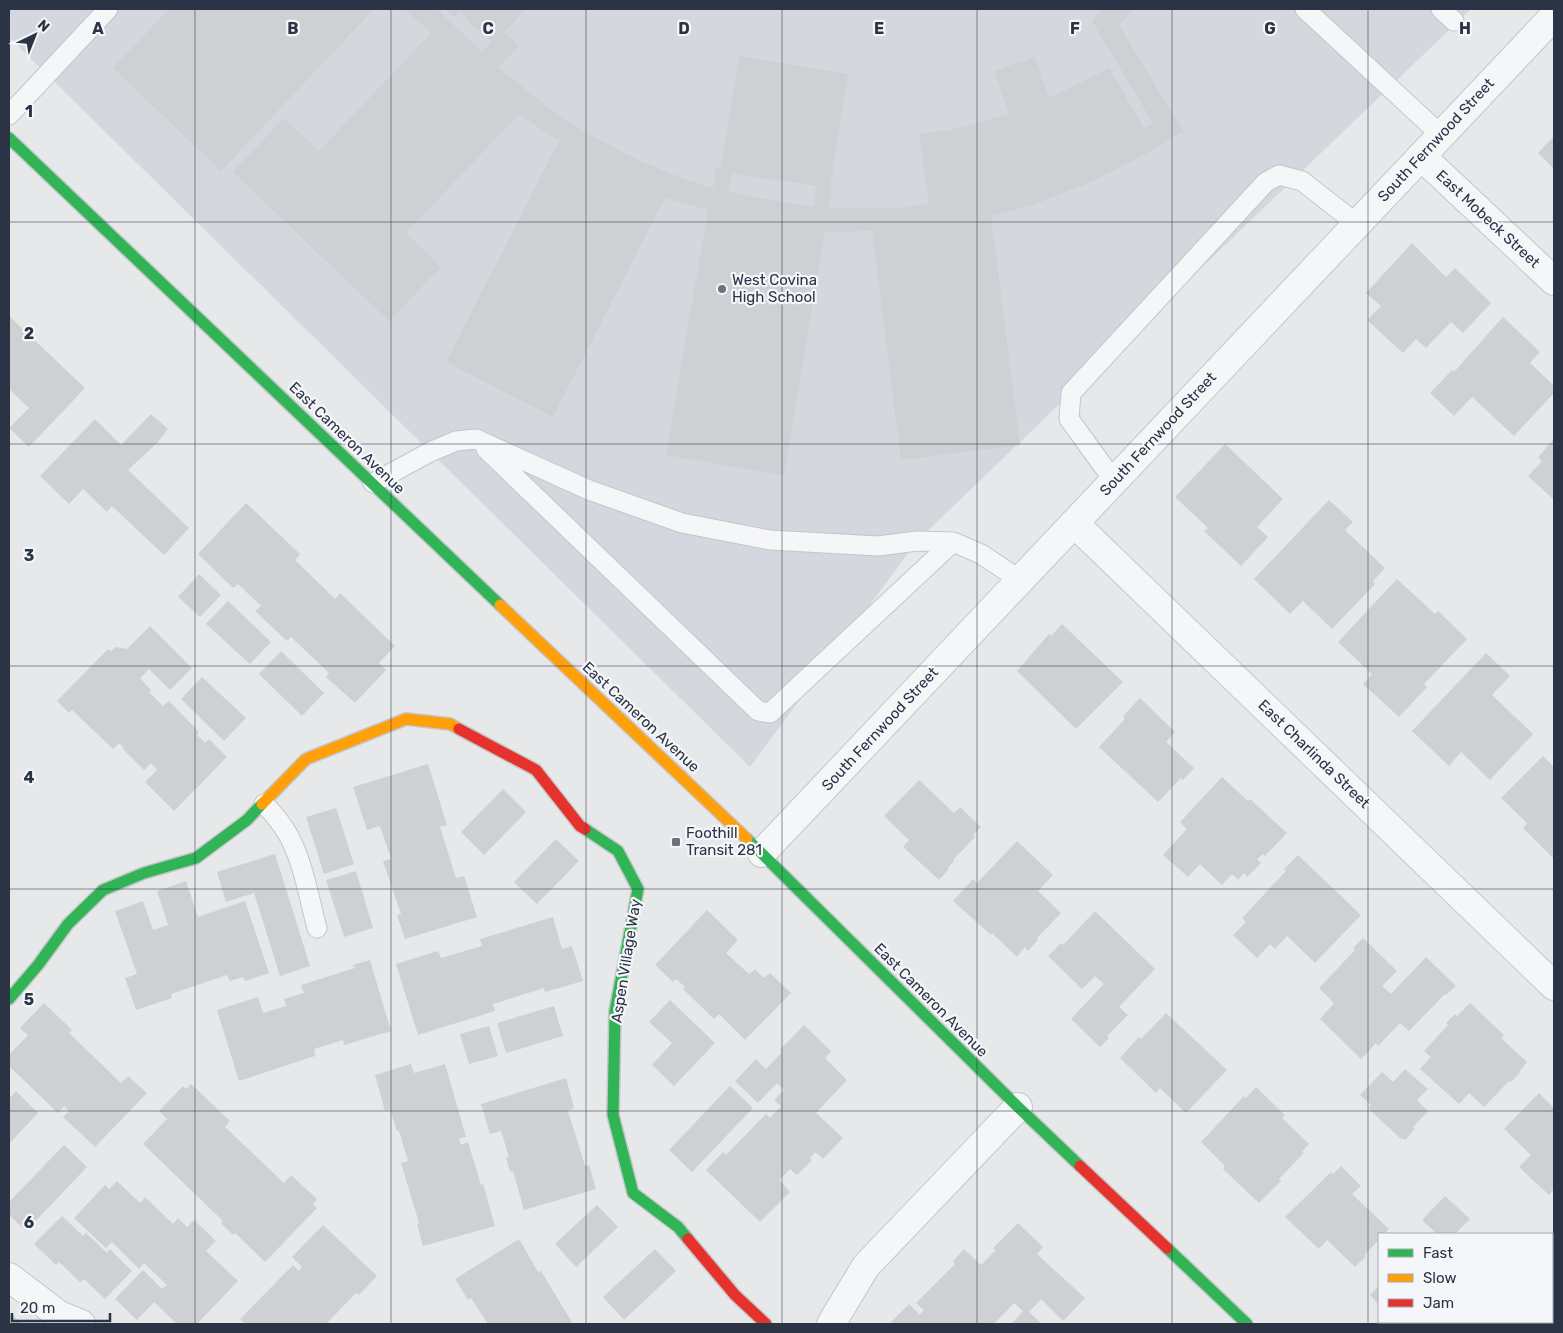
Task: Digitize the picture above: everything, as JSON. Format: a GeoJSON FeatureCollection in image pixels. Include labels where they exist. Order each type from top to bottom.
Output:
{"type":"FeatureCollection","features":[{"type":"Feature","properties":{"kind":"main road","name":"East Cameron Avenue"},"geometry":{"type":"LineString","coordinates":[[9,138],[762,853],[1018,1107],[1247,1324]]}},
{"type":"Feature","properties":{"kind":"main road","name":"Aspen Village Way"},"geometry":{"type":"LineString","coordinates":[[9,1000],[68,924],[103,890],[144,873],[196,858],[247,820],[306,759],[406,719],[450,724],[536,770],[580,826],[618,851],[638,889],[615,1011],[613,1115],[633,1193],[678,1227],[735,1295],[766,1324]]}},
{"type":"Feature","properties":{"kind":"street","name":"South Fernwood Street"},"geometry":{"type":"LineString","coordinates":[[762,853],[1554,16]]}},
{"type":"Feature","properties":{"kind":"street","name":"East Mobeck Street"},"geometry":{"type":"LineString","coordinates":[[1421,156],[1554,281]]}},
{"type":"Feature","properties":{"kind":"street","name":"East Charlinda Street"},"geometry":{"type":"LineString","coordinates":[[1074,523],[1554,986]]}},
{"type":"Feature","properties":{"kind":"street"},"geometry":{"type":"LineString","coordinates":[[831,1324],[866,1266],[1018,1107]]}},
{"type":"Feature","properties":{"kind":"street"},"geometry":{"type":"LineString","coordinates":[[9,1277],[59,1315],[81,1324]]}},
{"type":"Feature","properties":{"kind":"lane"},"geometry":{"type":"LineString","coordinates":[[9,115],[108,9]]}},
{"type":"Feature","properties":{"kind":"lane"},"geometry":{"type":"LineString","coordinates":[[1305,9],[1440,136]]}},
{"type":"Feature","properties":{"kind":"lane"},"geometry":{"type":"LineString","coordinates":[[1114,481],[1069,419],[1071,394],[1266,182],[1279,175],[1302,181],[1357,224]]}},
{"type":"Feature","properties":{"kind":"lane"},"geometry":{"type":"LineString","coordinates":[[476,439],[758,711],[770,713],[953,542]]}},
{"type":"Feature","properties":{"kind":"lane"},"geometry":{"type":"LineString","coordinates":[[373,483],[430,452],[456,441],[476,439],[589,490],[682,523],[770,540],[878,546],[917,541],[953,542],[981,554],[1020,580]]}},
{"type":"Feature","properties":{"kind":"lane"},"geometry":{"type":"LineString","coordinates":[[264,804],[277,818],[290,839],[302,873],[317,928]]}},
{"type":"Feature","properties":{"kind":"shaded area","name":"West Covina High School"},"geometry":{"type":"Polygon","coordinates":[[[9,9],[1471,9],[917,541],[750,767],[9,37],[9,9]]]}},
{"type":"Feature","properties":{"kind":"building"},"geometry":{"type":"Polygon","coordinates":[[[169,9],[374,9],[221,171],[113,68],[169,9]]]}},
{"type":"Feature","properties":{"kind":"building"},"geometry":{"type":"Polygon","coordinates":[[[405,9],[437,9],[482,52],[492,41],[470,24],[461,10],[454,17],[445,9],[526,9],[505,32],[519,46],[498,67],[550,109],[583,131],[638,160],[689,181],[713,188],[716,168],[720,169],[739,56],[848,74],[830,188],[832,188],[829,208],[902,208],[929,204],[919,134],[950,130],[1009,114],[994,71],[1035,57],[1049,98],[1109,68],[1144,128],[1153,123],[1092,21],[1103,9],[1134,9],[1119,25],[1183,131],[1142,156],[1091,182],[1035,204],[991,216],[1020,445],[901,460],[872,231],[825,232],[784,475],[666,455],[708,210],[665,198],[553,417],[446,362],[559,141],[519,114],[406,233],[441,267],[389,321],[233,172],[284,118],[319,151],[431,33],[405,9]],[[732,173],[729,192],[813,207],[816,186],[732,173]]]}},
{"type":"Feature","properties":{"kind":"building"},"geometry":{"type":"Polygon","coordinates":[[[1554,136],[1554,169],[1538,153],[1554,136]]]}},
{"type":"Feature","properties":{"kind":"building"},"geometry":{"type":"Polygon","coordinates":[[[1412,243],[1446,277],[1455,268],[1491,303],[1463,333],[1451,322],[1426,348],[1416,339],[1403,353],[1367,320],[1381,306],[1366,293],[1412,243]]]}},
{"type":"Feature","properties":{"kind":"building"},"geometry":{"type":"Polygon","coordinates":[[[9,316],[85,388],[29,447],[9,428],[29,408],[9,389],[9,316]]]}},
{"type":"Feature","properties":{"kind":"building"},"geometry":{"type":"Polygon","coordinates":[[[1503,317],[1540,352],[1530,363],[1554,386],[1554,393],[1514,436],[1472,397],[1454,416],[1430,393],[1452,370],[1454,372],[1503,317]]]}},
{"type":"Feature","properties":{"kind":"building"},"geometry":{"type":"Polygon","coordinates":[[[151,414],[168,429],[157,443],[128,470],[189,528],[164,555],[112,506],[107,512],[83,489],[69,504],[40,476],[95,419],[121,445],[151,414]]]}},
{"type":"Feature","properties":{"kind":"building"},"geometry":{"type":"Polygon","coordinates":[[[1554,439],[1554,500],[1528,476],[1542,461],[1538,457],[1554,439]]]}},
{"type":"Feature","properties":{"kind":"building"},"geometry":{"type":"Polygon","coordinates":[[[1225,444],[1283,499],[1257,527],[1268,537],[1241,566],[1204,531],[1208,528],[1175,497],[1225,444]]]}},
{"type":"Feature","properties":{"kind":"building"},"geometry":{"type":"Polygon","coordinates":[[[1329,500],[1353,522],[1345,530],[1385,568],[1373,581],[1375,584],[1332,629],[1303,601],[1290,614],[1254,579],[1329,500]]]}},
{"type":"Feature","properties":{"kind":"building"},"geometry":{"type":"Polygon","coordinates":[[[246,503],[300,554],[295,560],[335,599],[340,593],[395,646],[379,663],[386,670],[355,703],[326,677],[329,673],[291,637],[287,641],[255,611],[261,606],[238,584],[233,588],[198,554],[246,503]]]}},
{"type":"Feature","properties":{"kind":"building"},"geometry":{"type":"Polygon","coordinates":[[[199,574],[221,595],[200,617],[178,597],[199,574]]]}},
{"type":"Feature","properties":{"kind":"building"},"geometry":{"type":"Polygon","coordinates":[[[1397,579],[1435,614],[1438,611],[1467,639],[1424,684],[1427,687],[1399,717],[1363,684],[1372,674],[1338,642],[1397,579]]]}},
{"type":"Feature","properties":{"kind":"building"},"geometry":{"type":"Polygon","coordinates":[[[228,601],[271,642],[250,664],[206,624],[228,601]]]}},
{"type":"Feature","properties":{"kind":"building"},"geometry":{"type":"Polygon","coordinates":[[[1062,624],[1123,682],[1076,729],[1017,671],[1049,634],[1051,636],[1062,624]]]}},
{"type":"Feature","properties":{"kind":"building"},"geometry":{"type":"Polygon","coordinates":[[[150,626],[192,668],[170,690],[149,669],[140,678],[151,690],[149,692],[163,706],[169,701],[199,732],[197,735],[205,743],[209,739],[227,757],[174,811],[145,782],[157,770],[151,763],[144,770],[119,743],[113,749],[72,710],[69,713],[57,701],[108,649],[111,651],[116,647],[127,649],[150,626]]]}},
{"type":"Feature","properties":{"kind":"building"},"geometry":{"type":"Polygon","coordinates":[[[281,651],[324,693],[302,716],[259,674],[281,651]]]}},
{"type":"Feature","properties":{"kind":"building"},"geometry":{"type":"Polygon","coordinates":[[[1486,653],[1510,676],[1492,695],[1533,734],[1490,780],[1461,752],[1449,766],[1412,731],[1486,653]]]}},
{"type":"Feature","properties":{"kind":"building"},"geometry":{"type":"Polygon","coordinates":[[[202,677],[246,718],[224,741],[181,699],[202,677]]]}},
{"type":"Feature","properties":{"kind":"building"},"geometry":{"type":"Polygon","coordinates":[[[1140,698],[1175,732],[1166,742],[1194,768],[1183,780],[1181,778],[1158,802],[1099,747],[1125,719],[1123,716],[1140,698]]]}},
{"type":"Feature","properties":{"kind":"building"},"geometry":{"type":"Polygon","coordinates":[[[1543,756],[1554,767],[1554,859],[1523,828],[1527,823],[1501,798],[1543,756]]]}},
{"type":"Feature","properties":{"kind":"building"},"geometry":{"type":"Polygon","coordinates":[[[428,764],[447,825],[440,827],[456,878],[464,876],[477,917],[405,939],[397,915],[401,914],[383,861],[391,859],[380,826],[367,830],[353,787],[428,764]]]}},
{"type":"Feature","properties":{"kind":"building"},"geometry":{"type":"Polygon","coordinates":[[[1222,777],[1248,801],[1250,799],[1287,833],[1265,856],[1263,854],[1257,859],[1261,863],[1247,877],[1244,873],[1238,880],[1232,874],[1222,885],[1200,864],[1188,877],[1163,855],[1187,829],[1180,822],[1222,777]]]}},
{"type":"Feature","properties":{"kind":"building"},"geometry":{"type":"Polygon","coordinates":[[[919,780],[954,813],[960,807],[981,827],[973,835],[975,837],[953,860],[949,869],[939,880],[903,847],[909,840],[884,816],[919,780]]]}},
{"type":"Feature","properties":{"kind":"building"},"geometry":{"type":"Polygon","coordinates":[[[503,789],[526,812],[484,855],[461,832],[503,789]]]}},
{"type":"Feature","properties":{"kind":"building"},"geometry":{"type":"Polygon","coordinates":[[[336,808],[354,864],[324,874],[306,817],[336,808]]]}},
{"type":"Feature","properties":{"kind":"building"},"geometry":{"type":"Polygon","coordinates":[[[556,839],[579,861],[537,904],[514,882],[556,839]]]}},
{"type":"Feature","properties":{"kind":"building"},"geometry":{"type":"Polygon","coordinates":[[[1017,841],[1053,875],[1038,891],[1061,913],[1037,938],[1038,940],[1028,951],[1025,947],[1017,957],[992,933],[991,935],[953,901],[973,879],[977,883],[1017,841]]]}},
{"type":"Feature","properties":{"kind":"building"},"geometry":{"type":"Polygon","coordinates":[[[275,854],[310,966],[280,976],[254,893],[226,902],[217,872],[275,854]]]}},
{"type":"Feature","properties":{"kind":"building"},"geometry":{"type":"Polygon","coordinates":[[[1298,855],[1361,915],[1315,963],[1287,936],[1275,949],[1270,944],[1257,958],[1233,935],[1246,922],[1242,918],[1286,871],[1284,869],[1298,855]]]}},
{"type":"Feature","properties":{"kind":"building"},"geometry":{"type":"Polygon","coordinates":[[[356,871],[373,928],[344,937],[326,880],[356,871]]]}},
{"type":"Feature","properties":{"kind":"building"},"geometry":{"type":"Polygon","coordinates":[[[186,881],[198,917],[245,901],[269,973],[245,981],[243,977],[230,981],[227,975],[171,994],[172,998],[136,1010],[125,978],[137,974],[115,911],[143,901],[153,930],[168,925],[157,891],[186,881]]]}},
{"type":"Feature","properties":{"kind":"building"},"geometry":{"type":"Polygon","coordinates":[[[707,910],[738,940],[726,953],[749,974],[755,969],[764,978],[770,973],[791,993],[745,1040],[719,1014],[714,1019],[683,989],[685,987],[676,979],[673,982],[655,965],[707,910]]]}},
{"type":"Feature","properties":{"kind":"building"},"geometry":{"type":"Polygon","coordinates":[[[1095,911],[1155,969],[1119,1007],[1128,1015],[1107,1036],[1109,1038],[1100,1047],[1071,1019],[1104,984],[1095,976],[1082,989],[1048,956],[1061,943],[1063,945],[1095,911]]]}},
{"type":"Feature","properties":{"kind":"building"},"geometry":{"type":"Polygon","coordinates":[[[553,917],[562,949],[572,946],[583,981],[545,992],[544,988],[493,1004],[495,1011],[418,1035],[396,964],[438,951],[441,958],[482,946],[480,939],[553,917]]]}},
{"type":"Feature","properties":{"kind":"building"},"geometry":{"type":"Polygon","coordinates":[[[1363,938],[1397,971],[1382,986],[1391,994],[1426,957],[1456,986],[1445,994],[1409,1031],[1400,1023],[1378,1046],[1376,1043],[1361,1059],[1320,1019],[1334,1003],[1319,988],[1355,950],[1353,948],[1363,938]]]}},
{"type":"Feature","properties":{"kind":"building"},"geometry":{"type":"Polygon","coordinates":[[[370,960],[391,1031],[344,1045],[343,1040],[314,1049],[315,1056],[239,1081],[217,1010],[258,997],[263,1013],[286,1006],[284,999],[304,993],[301,985],[355,968],[353,965],[370,960]]]}},
{"type":"Feature","properties":{"kind":"building"},"geometry":{"type":"Polygon","coordinates":[[[670,1000],[715,1043],[674,1086],[652,1065],[672,1043],[649,1022],[670,1000]]]}},
{"type":"Feature","properties":{"kind":"building"},"geometry":{"type":"Polygon","coordinates":[[[44,1003],[72,1030],[69,1033],[121,1083],[128,1076],[147,1093],[95,1147],[63,1117],[69,1111],[64,1106],[58,1113],[9,1066],[9,1055],[28,1035],[20,1028],[44,1003]]]}},
{"type":"Feature","properties":{"kind":"building"},"geometry":{"type":"Polygon","coordinates":[[[1470,1003],[1504,1035],[1501,1038],[1527,1062],[1520,1073],[1511,1082],[1509,1081],[1484,1107],[1469,1093],[1459,1104],[1420,1069],[1431,1057],[1424,1051],[1448,1025],[1446,1023],[1455,1014],[1457,1016],[1470,1003]]]}},
{"type":"Feature","properties":{"kind":"building"},"geometry":{"type":"Polygon","coordinates":[[[554,1006],[563,1036],[506,1053],[497,1023],[554,1006]]]}},
{"type":"Feature","properties":{"kind":"building"},"geometry":{"type":"Polygon","coordinates":[[[1166,1013],[1227,1070],[1186,1113],[1160,1088],[1156,1093],[1120,1058],[1139,1037],[1141,1039],[1166,1013]]]}},
{"type":"Feature","properties":{"kind":"building"},"geometry":{"type":"Polygon","coordinates":[[[804,1025],[831,1051],[825,1058],[847,1080],[816,1113],[843,1138],[823,1159],[815,1152],[810,1158],[812,1160],[797,1175],[790,1169],[779,1180],[790,1192],[760,1222],[706,1170],[723,1152],[726,1155],[766,1114],[770,1118],[781,1106],[774,1100],[784,1090],[777,1083],[758,1103],[735,1081],[756,1059],[766,1069],[782,1052],[780,1050],[804,1025]]]}},
{"type":"Feature","properties":{"kind":"building"},"geometry":{"type":"Polygon","coordinates":[[[489,1026],[498,1056],[469,1064],[460,1034],[489,1026]]]}},
{"type":"Feature","properties":{"kind":"building"},"geometry":{"type":"Polygon","coordinates":[[[411,1064],[414,1073],[445,1064],[466,1137],[459,1138],[461,1145],[468,1142],[495,1226],[423,1246],[417,1224],[419,1223],[401,1163],[408,1161],[390,1109],[385,1111],[375,1075],[411,1064]]]}},
{"type":"Feature","properties":{"kind":"building"},"geometry":{"type":"Polygon","coordinates":[[[1405,1069],[1428,1089],[1417,1100],[1428,1111],[1413,1127],[1415,1129],[1405,1140],[1401,1139],[1368,1108],[1371,1105],[1360,1095],[1382,1072],[1393,1082],[1405,1069]]]}},
{"type":"Feature","properties":{"kind":"building"},"geometry":{"type":"Polygon","coordinates":[[[566,1078],[574,1108],[568,1111],[585,1166],[589,1165],[596,1189],[524,1210],[513,1171],[510,1172],[506,1158],[509,1157],[501,1131],[490,1134],[481,1104],[566,1078]]]}},
{"type":"Feature","properties":{"kind":"building"},"geometry":{"type":"Polygon","coordinates":[[[191,1084],[230,1121],[225,1127],[284,1183],[291,1175],[317,1199],[313,1204],[317,1208],[265,1262],[235,1233],[233,1235],[221,1223],[223,1221],[143,1144],[167,1119],[159,1111],[183,1086],[186,1089],[191,1084]]]}},
{"type":"Feature","properties":{"kind":"building"},"geometry":{"type":"Polygon","coordinates":[[[730,1086],[753,1108],[692,1172],[669,1150],[730,1086]]]}},
{"type":"Feature","properties":{"kind":"building"},"geometry":{"type":"Polygon","coordinates":[[[1256,1087],[1285,1115],[1282,1118],[1309,1144],[1302,1152],[1304,1153],[1279,1179],[1281,1181],[1259,1203],[1223,1169],[1225,1166],[1201,1142],[1244,1096],[1246,1098],[1256,1087]]]}},
{"type":"Feature","properties":{"kind":"building"},"geometry":{"type":"Polygon","coordinates":[[[16,1091],[38,1113],[9,1144],[9,1095],[11,1097],[16,1091]]]}},
{"type":"Feature","properties":{"kind":"building"},"geometry":{"type":"Polygon","coordinates":[[[1539,1093],[1554,1108],[1554,1189],[1549,1195],[1519,1167],[1531,1155],[1504,1129],[1539,1093]]]}},
{"type":"Feature","properties":{"kind":"building"},"geometry":{"type":"Polygon","coordinates":[[[64,1145],[87,1167],[26,1231],[9,1215],[9,1202],[64,1145]]]}},
{"type":"Feature","properties":{"kind":"building"},"geometry":{"type":"Polygon","coordinates":[[[1341,1166],[1361,1186],[1352,1194],[1389,1229],[1385,1233],[1378,1233],[1378,1241],[1355,1267],[1327,1240],[1319,1249],[1285,1217],[1331,1172],[1333,1174],[1341,1166]]]}},
{"type":"Feature","properties":{"kind":"building"},"geometry":{"type":"Polygon","coordinates":[[[117,1181],[140,1203],[145,1197],[173,1224],[178,1218],[187,1227],[194,1220],[216,1241],[206,1251],[238,1281],[197,1324],[177,1324],[154,1302],[137,1320],[115,1299],[143,1270],[162,1289],[167,1285],[144,1263],[139,1269],[112,1242],[106,1248],[74,1218],[105,1185],[109,1189],[117,1181]]]}},
{"type":"Feature","properties":{"kind":"building"},"geometry":{"type":"Polygon","coordinates":[[[1445,1196],[1470,1219],[1456,1233],[1436,1233],[1422,1220],[1445,1196]]]}},
{"type":"Feature","properties":{"kind":"building"},"geometry":{"type":"Polygon","coordinates":[[[597,1205],[618,1227],[576,1267],[555,1244],[597,1205]]]}},
{"type":"Feature","properties":{"kind":"building"},"geometry":{"type":"Polygon","coordinates":[[[62,1216],[83,1236],[86,1233],[107,1253],[110,1249],[132,1271],[105,1299],[84,1279],[80,1282],[59,1262],[56,1265],[34,1244],[62,1216]]]}},
{"type":"Feature","properties":{"kind":"building"},"geometry":{"type":"Polygon","coordinates":[[[1018,1223],[1043,1247],[1037,1254],[1085,1298],[1063,1321],[1041,1299],[1029,1312],[1042,1324],[1011,1324],[1023,1311],[1014,1303],[994,1324],[889,1324],[909,1304],[920,1315],[924,1310],[916,1303],[955,1264],[953,1261],[964,1249],[981,1265],[996,1250],[993,1248],[1018,1223]]]}},
{"type":"Feature","properties":{"kind":"building"},"geometry":{"type":"Polygon","coordinates":[[[323,1225],[377,1276],[359,1295],[356,1293],[326,1324],[246,1324],[240,1319],[293,1265],[299,1271],[302,1267],[292,1257],[323,1225]]]}},
{"type":"Feature","properties":{"kind":"building"},"geometry":{"type":"Polygon","coordinates":[[[519,1239],[538,1272],[541,1271],[573,1324],[488,1324],[471,1298],[468,1300],[455,1279],[519,1239]]]}},
{"type":"Feature","properties":{"kind":"building"},"geometry":{"type":"Polygon","coordinates":[[[655,1249],[676,1271],[624,1320],[603,1297],[655,1249]]]}},
{"type":"Feature","properties":{"kind":"building"},"geometry":{"type":"Polygon","coordinates":[[[1378,1286],[1378,1304],[1370,1295],[1378,1286]]]}},
{"type":"Feature","properties":{"kind":"building"},"geometry":{"type":"Polygon","coordinates":[[[9,1312],[22,1324],[9,1324],[9,1312]]]}},
{"type":"Feature","properties":{"kind":"building"},"geometry":{"type":"Polygon","coordinates":[[[1392,1323],[1458,1323],[1457,1324],[1390,1324],[1392,1323]]]}},
{"type":"Feature","properties":{"kind":"building"},"geometry":{"type":"Polygon","coordinates":[[[1519,1323],[1520,1324],[1502,1324],[1519,1323]]]}},
{"type":"Feature","properties":{"kind":"traffic: fast"},"geometry":{"type":"LineString","coordinates":[[9,138],[500,605]]}},
{"type":"Feature","properties":{"kind":"traffic: fast"},"geometry":{"type":"LineString","coordinates":[[9,999],[38,965],[68,924],[103,890],[144,873],[196,858],[247,820],[262,804]]}},
{"type":"Feature","properties":{"kind":"traffic: fast"},"geometry":{"type":"LineString","coordinates":[[585,829],[618,851],[638,889],[615,1011],[613,1115],[633,1193],[678,1227],[688,1239]]}},
{"type":"Feature","properties":{"kind":"traffic: fast"},"geometry":{"type":"LineString","coordinates":[[747,839],[1080,1166]]}},
{"type":"Feature","properties":{"kind":"traffic: fast"},"geometry":{"type":"LineString","coordinates":[[1167,1248],[1247,1324]]}},
{"type":"Feature","properties":{"kind":"traffic: slow"},"geometry":{"type":"LineString","coordinates":[[500,605],[747,839]]}},
{"type":"Feature","properties":{"kind":"traffic: slow"},"geometry":{"type":"LineString","coordinates":[[262,804],[306,759],[406,719],[450,724],[459,729]]}},
{"type":"Feature","properties":{"kind":"traffic: jam"},"geometry":{"type":"LineString","coordinates":[[459,729],[536,770],[580,826],[585,829]]}},
{"type":"Feature","properties":{"kind":"traffic: jam"},"geometry":{"type":"LineString","coordinates":[[1080,1166],[1167,1248]]}},
{"type":"Feature","properties":{"kind":"traffic: jam"},"geometry":{"type":"LineString","coordinates":[[688,1239],[735,1295],[766,1324]]}},
{"type":"Feature","properties":{"kind":"place","name":"West Covina High School"},"geometry":{"type":"Point","coordinates":[722,289]}},
{"type":"Feature","properties":{"kind":"place","name":"Foothill Transit 281"},"geometry":{"type":"Point","coordinates":[676,842]}}]}
